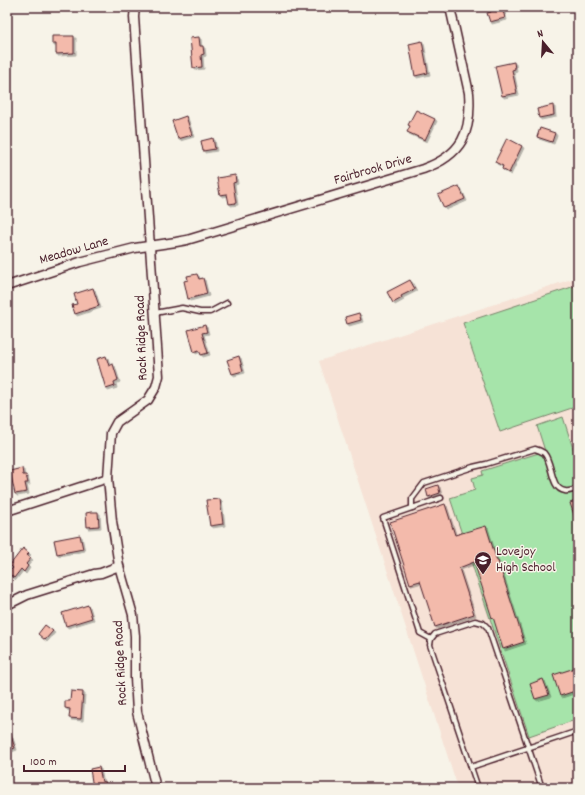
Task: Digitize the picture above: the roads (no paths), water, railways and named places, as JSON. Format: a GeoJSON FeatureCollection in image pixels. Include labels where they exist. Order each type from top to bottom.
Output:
{"type":"FeatureCollection","features":[{"type":"Feature","properties":{"kind":"street","name":"Rock Ridge Road"},"geometry":{"type":"LineString","coordinates":[[135,7],[134,17],[159,376],[156,387],[148,400],[117,422],[111,433],[108,478],[112,521],[119,566],[133,615],[137,712],[156,788]]}},
{"type":"Feature","properties":{"kind":"street","name":"Fairbrook Drive"},"geometry":{"type":"LineString","coordinates":[[150,245],[187,240],[423,169],[434,165],[449,156],[460,145],[465,134],[469,124],[470,107],[469,93],[450,7]]}},
{"type":"Feature","properties":{"kind":"street","name":"Meadow Lane"},"geometry":{"type":"LineString","coordinates":[[7,286],[80,262],[150,245]]}},
{"type":"Feature","properties":{"kind":"street"},"geometry":{"type":"LineString","coordinates":[[7,511],[108,478]]}},
{"type":"Feature","properties":{"kind":"street"},"geometry":{"type":"LineString","coordinates":[[7,605],[27,595],[101,573],[119,566]]}},
{"type":"Feature","properties":{"kind":"lane"},"geometry":{"type":"LineString","coordinates":[[155,313],[182,308],[200,312],[210,312],[227,303]]}},
{"type":"Feature","properties":{"kind":"lane"},"geometry":{"type":"LineString","coordinates":[[412,508],[412,499],[424,483],[535,449],[546,455],[555,482],[560,490],[567,492],[578,489]]}},
{"type":"Feature","properties":{"kind":"lane"},"geometry":{"type":"LineString","coordinates":[[431,639],[420,633],[383,518],[441,498]]}},
{"type":"Feature","properties":{"kind":"lane"},"geometry":{"type":"LineString","coordinates":[[478,788],[430,645],[431,639],[435,634],[475,621],[483,623],[488,628],[542,788]]}},
{"type":"Feature","properties":{"kind":"lane"},"geometry":{"type":"LineString","coordinates":[[471,767],[578,731]]}},
{"type":"Feature","properties":{"kind":"place","name":"Lovejoy High School"},"geometry":{"type":"Point","coordinates":[483,575]}}]}
